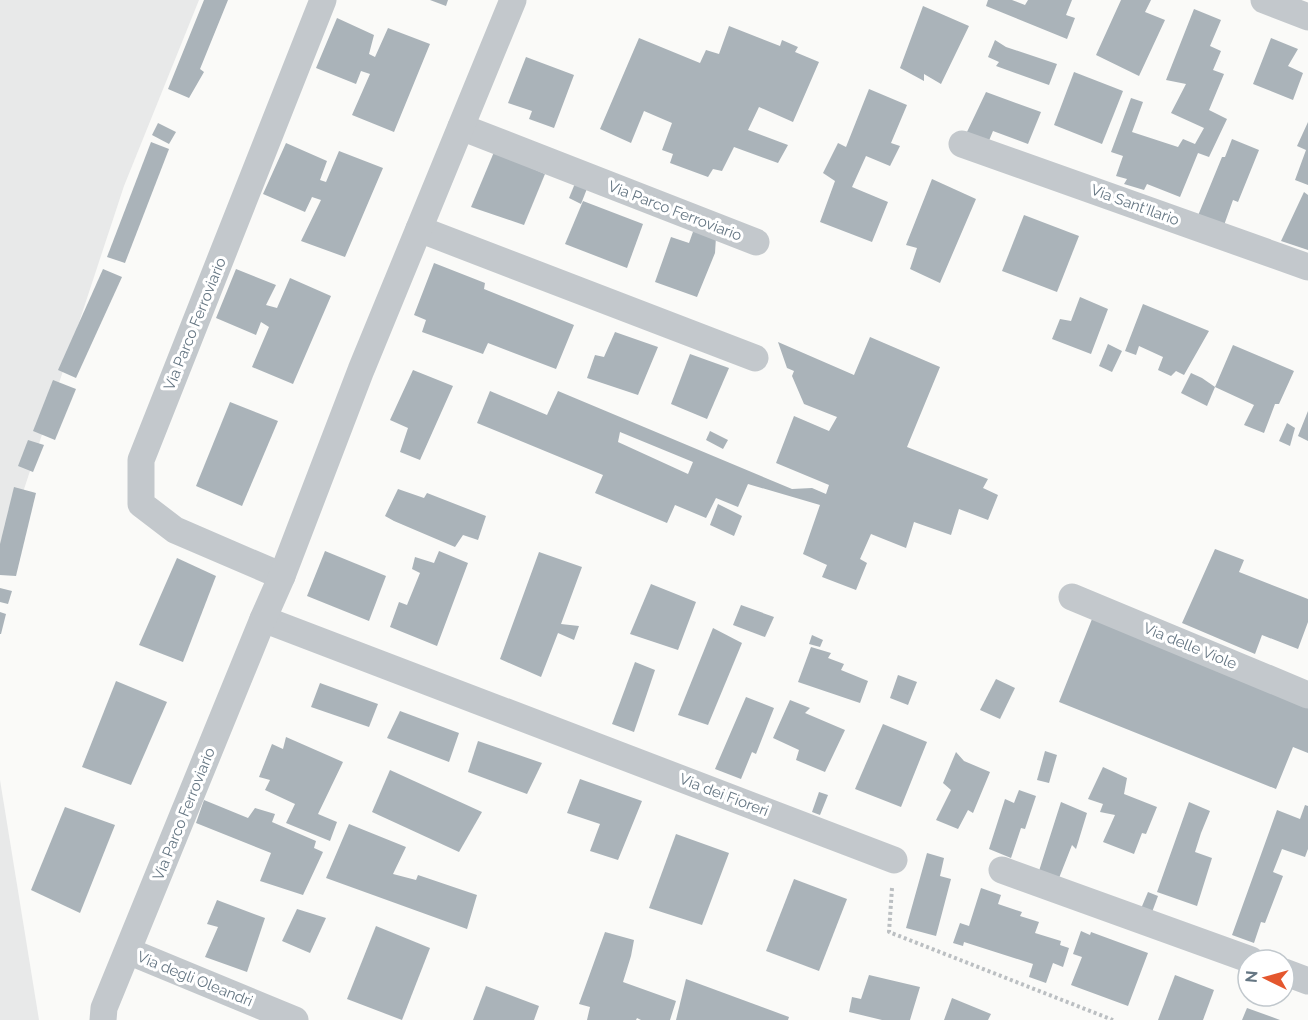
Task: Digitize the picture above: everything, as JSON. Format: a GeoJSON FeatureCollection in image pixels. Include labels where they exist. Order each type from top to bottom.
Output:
{"type":"FeatureCollection","features":[{"type":"Feature","properties":{"kind":"street","name":"Via Parco Ferroviario"},"geometry":{"type":"LineString","coordinates":[[282,576],[175,530],[141,504],[141,460],[323,0]]}},
{"type":"Feature","properties":{"kind":"street","name":"Via Parco Ferroviario"},"geometry":{"type":"LineString","coordinates":[[103,1020],[104,1008],[282,576],[366,359],[513,0]]}},
{"type":"Feature","properties":{"kind":"street"},"geometry":{"type":"LineString","coordinates":[[1264,0],[1308,17]]}},
{"type":"Feature","properties":{"kind":"street","name":"Via Parco Ferroviario"},"geometry":{"type":"LineString","coordinates":[[461,127],[756,242]]}},
{"type":"Feature","properties":{"kind":"street","name":"Via Sant'Ilario"},"geometry":{"type":"LineString","coordinates":[[962,144],[1308,267]]}},
{"type":"Feature","properties":{"kind":"street"},"geometry":{"type":"LineString","coordinates":[[419,230],[755,358]]}},
{"type":"Feature","properties":{"kind":"street","name":"Via delle Viole"},"geometry":{"type":"LineString","coordinates":[[1072,597],[1308,695]]}},
{"type":"Feature","properties":{"kind":"street","name":"Via dei Fioreri"},"geometry":{"type":"LineString","coordinates":[[263,619],[894,860]]}},
{"type":"Feature","properties":{"kind":"street"},"geometry":{"type":"LineString","coordinates":[[1002,870],[1236,955]]}},
{"type":"Feature","properties":{"kind":"street","name":"Via degli Oleandri"},"geometry":{"type":"LineString","coordinates":[[128,951],[295,1020]]}},
{"type":"Feature","properties":{"kind":"path"},"geometry":{"type":"LineString","coordinates":[[894,860],[890,932],[1113,1020]]}},
{"type":"Feature","properties":{"kind":"shaded area"},"geometry":{"type":"Polygon","coordinates":[[[0,0],[199,0],[124,186],[0,562],[0,0]]]}},
{"type":"Feature","properties":{"kind":"shaded area"},"geometry":{"type":"Polygon","coordinates":[[[0,780],[39,1020],[0,1020],[0,780]]]}},
{"type":"Feature","properties":{"kind":"building"},"geometry":{"type":"Polygon","coordinates":[[[204,0],[228,0],[200,69],[204,72],[189,98],[168,89],[204,0]]]}},
{"type":"Feature","properties":{"kind":"building"},"geometry":{"type":"Polygon","coordinates":[[[430,0],[448,0],[446,6],[430,0]]]}},
{"type":"Feature","properties":{"kind":"building"},"geometry":{"type":"Polygon","coordinates":[[[988,0],[1012,0],[1025,5],[1028,0],[1072,0],[1066,15],[1075,18],[1067,39],[986,6],[988,0]]]}},
{"type":"Feature","properties":{"kind":"building"},"geometry":{"type":"Polygon","coordinates":[[[1121,0],[1151,0],[1145,12],[1165,20],[1139,76],[1096,55],[1121,0]]]}},
{"type":"Feature","properties":{"kind":"building"},"geometry":{"type":"Polygon","coordinates":[[[923,6],[969,26],[941,84],[924,74],[924,81],[900,68],[923,6]]]}},
{"type":"Feature","properties":{"kind":"building"},"geometry":{"type":"Polygon","coordinates":[[[1194,9],[1221,20],[1210,46],[1221,51],[1213,70],[1224,74],[1209,110],[1227,119],[1209,157],[1198,153],[1180,197],[1147,184],[1144,190],[1124,184],[1127,179],[1116,176],[1123,156],[1111,152],[1131,98],[1143,102],[1132,132],[1178,147],[1183,139],[1195,144],[1204,128],[1171,113],[1186,84],[1166,80],[1194,9]]]}},
{"type":"Feature","properties":{"kind":"building"},"geometry":{"type":"Polygon","coordinates":[[[337,18],[374,35],[369,54],[375,57],[388,28],[430,44],[394,132],[352,115],[370,74],[361,71],[356,84],[316,68],[337,18]]]}},
{"type":"Feature","properties":{"kind":"building"},"geometry":{"type":"Polygon","coordinates":[[[729,26],[780,46],[782,40],[798,47],[795,52],[819,62],[793,122],[759,107],[748,130],[788,145],[778,163],[734,147],[722,171],[713,169],[708,177],[670,163],[673,154],[662,150],[672,123],[644,111],[631,143],[600,129],[639,38],[700,63],[706,50],[719,54],[729,26]]]}},
{"type":"Feature","properties":{"kind":"building"},"geometry":{"type":"Polygon","coordinates":[[[1271,38],[1298,49],[1288,66],[1303,73],[1293,100],[1253,84],[1271,38]]]}},
{"type":"Feature","properties":{"kind":"building"},"geometry":{"type":"Polygon","coordinates":[[[995,40],[1006,47],[1057,64],[1049,85],[996,66],[999,62],[988,57],[995,40]]]}},
{"type":"Feature","properties":{"kind":"building"},"geometry":{"type":"Polygon","coordinates":[[[526,57],[574,75],[554,128],[529,119],[532,111],[508,103],[526,57]]]}},
{"type":"Feature","properties":{"kind":"building"},"geometry":{"type":"Polygon","coordinates":[[[1074,72],[1123,91],[1102,144],[1054,125],[1074,72]]]}},
{"type":"Feature","properties":{"kind":"building"},"geometry":{"type":"Polygon","coordinates":[[[869,89],[907,105],[891,143],[900,146],[890,166],[866,156],[852,187],[888,202],[872,242],[820,222],[835,181],[823,173],[838,143],[846,147],[869,89]]]}},
{"type":"Feature","properties":{"kind":"building"},"geometry":{"type":"Polygon","coordinates":[[[986,92],[1041,112],[1028,144],[993,131],[988,143],[966,134],[986,92]]]}},
{"type":"Feature","properties":{"kind":"building"},"geometry":{"type":"Polygon","coordinates":[[[1308,122],[1308,185],[1295,180],[1306,150],[1297,146],[1308,122]]]}},
{"type":"Feature","properties":{"kind":"building"},"geometry":{"type":"Polygon","coordinates":[[[158,123],[176,132],[169,144],[152,135],[158,123]]]}},
{"type":"Feature","properties":{"kind":"building"},"geometry":{"type":"Polygon","coordinates":[[[1232,139],[1259,150],[1238,202],[1233,200],[1223,228],[1197,218],[1222,157],[1225,157],[1232,139]]]}},
{"type":"Feature","properties":{"kind":"building"},"geometry":{"type":"Polygon","coordinates":[[[151,142],[169,149],[125,263],[107,257],[151,142]]]}},
{"type":"Feature","properties":{"kind":"building"},"geometry":{"type":"Polygon","coordinates":[[[286,143],[327,161],[320,180],[326,182],[339,151],[383,168],[345,257],[301,241],[321,200],[312,197],[305,212],[263,194],[286,143]]]}},
{"type":"Feature","properties":{"kind":"building"},"geometry":{"type":"Polygon","coordinates":[[[494,152],[545,174],[524,225],[471,207],[494,152]]]}},
{"type":"Feature","properties":{"kind":"building"},"geometry":{"type":"Polygon","coordinates":[[[932,179],[976,199],[940,283],[910,269],[917,248],[906,245],[932,179]]]}},
{"type":"Feature","properties":{"kind":"building"},"geometry":{"type":"Polygon","coordinates":[[[576,181],[588,186],[581,204],[569,198],[576,181]]]}},
{"type":"Feature","properties":{"kind":"building"},"geometry":{"type":"Polygon","coordinates":[[[1304,192],[1308,195],[1308,250],[1281,241],[1304,192]]]}},
{"type":"Feature","properties":{"kind":"building"},"geometry":{"type":"Polygon","coordinates":[[[583,201],[643,224],[627,268],[565,244],[583,201]]]}},
{"type":"Feature","properties":{"kind":"building"},"geometry":{"type":"Polygon","coordinates":[[[1024,215],[1079,236],[1057,292],[1002,271],[1024,215]]]}},
{"type":"Feature","properties":{"kind":"building"},"geometry":{"type":"Polygon","coordinates":[[[694,229],[716,237],[715,253],[697,297],[655,282],[671,237],[689,243],[694,229]]]}},
{"type":"Feature","properties":{"kind":"building"},"geometry":{"type":"Polygon","coordinates":[[[434,263],[485,283],[484,289],[574,325],[556,369],[488,343],[483,354],[422,332],[426,320],[414,315],[434,263]]]}},
{"type":"Feature","properties":{"kind":"building"},"geometry":{"type":"Polygon","coordinates":[[[103,269],[122,277],[76,378],[58,370],[103,269]]]}},
{"type":"Feature","properties":{"kind":"building"},"geometry":{"type":"Polygon","coordinates":[[[236,269],[276,285],[266,305],[277,308],[290,278],[331,296],[293,384],[252,367],[269,327],[261,322],[256,335],[216,318],[236,269]]]}},
{"type":"Feature","properties":{"kind":"building"},"geometry":{"type":"Polygon","coordinates":[[[1080,297],[1108,309],[1091,354],[1052,339],[1060,319],[1071,321],[1080,297]]]}},
{"type":"Feature","properties":{"kind":"building"},"geometry":{"type":"Polygon","coordinates":[[[1143,304],[1209,331],[1184,375],[1176,371],[1171,376],[1158,370],[1163,357],[1139,346],[1136,355],[1125,351],[1143,304]]]}},
{"type":"Feature","properties":{"kind":"building"},"geometry":{"type":"Polygon","coordinates":[[[615,332],[658,347],[638,395],[587,378],[595,355],[604,357],[615,332]]]}},
{"type":"Feature","properties":{"kind":"building"},"geometry":{"type":"Polygon","coordinates":[[[870,337],[940,367],[907,447],[988,479],[983,488],[998,495],[988,520],[959,509],[951,535],[914,522],[906,548],[871,534],[860,559],[867,563],[856,590],[822,577],[827,565],[803,554],[820,505],[748,484],[738,507],[716,498],[706,518],[675,505],[667,523],[595,493],[603,475],[477,423],[490,391],[547,415],[558,391],[792,489],[812,488],[826,494],[829,485],[776,463],[794,416],[829,431],[837,417],[804,404],[792,376],[794,371],[787,368],[778,342],[854,375],[870,337]],[[620,432],[618,442],[688,474],[693,462],[620,432]]]}},
{"type":"Feature","properties":{"kind":"building"},"geometry":{"type":"Polygon","coordinates":[[[1108,344],[1122,351],[1112,372],[1099,366],[1108,344]]]}},
{"type":"Feature","properties":{"kind":"building"},"geometry":{"type":"Polygon","coordinates":[[[1233,345],[1294,371],[1279,404],[1275,404],[1264,433],[1244,425],[1254,405],[1215,387],[1233,345]]]}},
{"type":"Feature","properties":{"kind":"building"},"geometry":{"type":"Polygon","coordinates":[[[690,354],[729,368],[707,419],[671,404],[690,354]]]}},
{"type":"Feature","properties":{"kind":"building"},"geometry":{"type":"Polygon","coordinates":[[[413,370],[453,386],[420,460],[400,452],[408,428],[390,420],[413,370]]]}},
{"type":"Feature","properties":{"kind":"building"},"geometry":{"type":"Polygon","coordinates":[[[1191,373],[1215,387],[1207,406],[1181,393],[1191,373]]]}},
{"type":"Feature","properties":{"kind":"building"},"geometry":{"type":"Polygon","coordinates":[[[53,380],[76,389],[55,440],[33,431],[53,380]]]}},
{"type":"Feature","properties":{"kind":"building"},"geometry":{"type":"Polygon","coordinates":[[[230,402],[278,421],[242,506],[196,486],[230,402]]]}},
{"type":"Feature","properties":{"kind":"building"},"geometry":{"type":"Polygon","coordinates":[[[1308,411],[1308,441],[1298,436],[1308,411]]]}},
{"type":"Feature","properties":{"kind":"building"},"geometry":{"type":"Polygon","coordinates":[[[1287,423],[1295,428],[1290,446],[1279,441],[1287,423]]]}},
{"type":"Feature","properties":{"kind":"building"},"geometry":{"type":"Polygon","coordinates":[[[710,431],[728,440],[723,449],[706,440],[710,431]]]}},
{"type":"Feature","properties":{"kind":"building"},"geometry":{"type":"Polygon","coordinates":[[[28,440],[44,445],[33,472],[18,466],[28,440]]]}},
{"type":"Feature","properties":{"kind":"building"},"geometry":{"type":"Polygon","coordinates":[[[14,487],[36,493],[16,576],[0,575],[0,544],[14,487]]]}},
{"type":"Feature","properties":{"kind":"building"},"geometry":{"type":"Polygon","coordinates":[[[398,489],[424,498],[427,493],[486,516],[478,540],[463,535],[455,547],[385,516],[398,489]]]}},
{"type":"Feature","properties":{"kind":"building"},"geometry":{"type":"Polygon","coordinates":[[[718,504],[742,516],[734,536],[710,525],[718,504]]]}},
{"type":"Feature","properties":{"kind":"building"},"geometry":{"type":"Polygon","coordinates":[[[1215,549],[1244,560],[1239,572],[1308,599],[1308,622],[1298,649],[1262,635],[1255,654],[1182,623],[1215,549]]]}},
{"type":"Feature","properties":{"kind":"building"},"geometry":{"type":"Polygon","coordinates":[[[325,551],[386,576],[369,621],[307,596],[325,551]]]}},
{"type":"Feature","properties":{"kind":"building"},"geometry":{"type":"Polygon","coordinates":[[[439,551],[468,563],[437,646],[390,627],[399,602],[407,605],[420,573],[412,569],[415,557],[434,563],[439,551]]]}},
{"type":"Feature","properties":{"kind":"building"},"geometry":{"type":"Polygon","coordinates":[[[539,552],[582,567],[561,624],[579,626],[574,640],[558,633],[541,677],[500,659],[539,552]]]}},
{"type":"Feature","properties":{"kind":"building"},"geometry":{"type":"Polygon","coordinates":[[[177,558],[216,576],[183,662],[139,645],[177,558]]]}},
{"type":"Feature","properties":{"kind":"building"},"geometry":{"type":"Polygon","coordinates":[[[651,584],[696,602],[678,650],[630,634],[651,584]]]}},
{"type":"Feature","properties":{"kind":"building"},"geometry":{"type":"Polygon","coordinates":[[[0,588],[12,591],[8,604],[0,602],[0,588]]]}},
{"type":"Feature","properties":{"kind":"building"},"geometry":{"type":"Polygon","coordinates":[[[741,605],[774,617],[765,637],[733,625],[741,605]]]}},
{"type":"Feature","properties":{"kind":"building"},"geometry":{"type":"Polygon","coordinates":[[[0,612],[6,614],[1,634],[0,634],[0,612]]]}},
{"type":"Feature","properties":{"kind":"building"},"geometry":{"type":"Polygon","coordinates":[[[1094,614],[1308,699],[1308,753],[1293,747],[1276,789],[1059,702],[1094,614]]]}},
{"type":"Feature","properties":{"kind":"building"},"geometry":{"type":"Polygon","coordinates":[[[713,628],[742,643],[708,725],[678,715],[713,628]]]}},
{"type":"Feature","properties":{"kind":"building"},"geometry":{"type":"Polygon","coordinates":[[[812,635],[823,640],[820,647],[809,644],[812,635]]]}},
{"type":"Feature","properties":{"kind":"building"},"geometry":{"type":"Polygon","coordinates":[[[811,647],[831,653],[828,658],[844,664],[841,670],[868,681],[860,703],[798,682],[811,647]]]}},
{"type":"Feature","properties":{"kind":"building"},"geometry":{"type":"Polygon","coordinates":[[[635,662],[655,670],[634,732],[612,724],[635,662]]]}},
{"type":"Feature","properties":{"kind":"building"},"geometry":{"type":"Polygon","coordinates":[[[898,675],[917,682],[908,705],[890,698],[898,675]]]}},
{"type":"Feature","properties":{"kind":"building"},"geometry":{"type":"Polygon","coordinates":[[[996,679],[1015,688],[1000,719],[980,710],[996,679]]]}},
{"type":"Feature","properties":{"kind":"building"},"geometry":{"type":"Polygon","coordinates":[[[116,681],[167,702],[131,785],[82,767],[116,681]]]}},
{"type":"Feature","properties":{"kind":"building"},"geometry":{"type":"Polygon","coordinates":[[[320,683],[378,704],[369,727],[311,707],[320,683]]]}},
{"type":"Feature","properties":{"kind":"building"},"geometry":{"type":"Polygon","coordinates":[[[746,697],[774,708],[756,754],[752,752],[741,779],[715,769],[746,697]]]}},
{"type":"Feature","properties":{"kind":"building"},"geometry":{"type":"Polygon","coordinates":[[[790,700],[810,708],[805,713],[845,730],[825,772],[796,760],[799,750],[773,738],[790,700]]]}},
{"type":"Feature","properties":{"kind":"building"},"geometry":{"type":"Polygon","coordinates":[[[400,711],[459,733],[449,762],[387,738],[400,711]]]}},
{"type":"Feature","properties":{"kind":"building"},"geometry":{"type":"Polygon","coordinates":[[[883,724],[927,742],[901,807],[855,789],[883,724]]]}},
{"type":"Feature","properties":{"kind":"building"},"geometry":{"type":"Polygon","coordinates":[[[286,737],[343,762],[318,814],[337,822],[330,841],[286,823],[295,804],[265,790],[270,780],[259,777],[272,744],[283,749],[286,737]]]}},
{"type":"Feature","properties":{"kind":"building"},"geometry":{"type":"Polygon","coordinates":[[[478,741],[542,763],[527,794],[468,772],[478,741]]]}},
{"type":"Feature","properties":{"kind":"building"},"geometry":{"type":"Polygon","coordinates":[[[1045,751],[1057,755],[1049,783],[1037,780],[1045,751]]]}},
{"type":"Feature","properties":{"kind":"building"},"geometry":{"type":"Polygon","coordinates":[[[956,752],[964,761],[990,772],[973,813],[968,810],[958,829],[936,820],[951,790],[943,783],[956,752]]]}},
{"type":"Feature","properties":{"kind":"building"},"geometry":{"type":"Polygon","coordinates":[[[1103,767],[1127,778],[1124,794],[1157,807],[1146,834],[1142,833],[1134,854],[1103,842],[1115,815],[1100,812],[1103,804],[1088,799],[1103,767]]]}},
{"type":"Feature","properties":{"kind":"building"},"geometry":{"type":"Polygon","coordinates":[[[390,770],[482,812],[459,852],[372,812],[390,770]]]}},
{"type":"Feature","properties":{"kind":"building"},"geometry":{"type":"Polygon","coordinates":[[[580,779],[642,801],[618,860],[590,851],[600,824],[567,813],[580,779]]]}},
{"type":"Feature","properties":{"kind":"building"},"geometry":{"type":"Polygon","coordinates":[[[1019,790],[1036,796],[1025,829],[1021,828],[1011,858],[989,849],[1005,799],[1014,803],[1019,790]]]}},
{"type":"Feature","properties":{"kind":"building"},"geometry":{"type":"Polygon","coordinates":[[[819,792],[828,795],[820,815],[812,812],[819,792]]]}},
{"type":"Feature","properties":{"kind":"building"},"geometry":{"type":"Polygon","coordinates":[[[204,800],[248,818],[255,808],[275,814],[272,822],[316,841],[314,848],[323,852],[303,895],[260,881],[271,853],[196,823],[204,800]]]}},
{"type":"Feature","properties":{"kind":"building"},"geometry":{"type":"Polygon","coordinates":[[[1061,802],[1087,813],[1076,849],[1072,845],[1059,878],[1039,871],[1061,802]]]}},
{"type":"Feature","properties":{"kind":"building"},"geometry":{"type":"Polygon","coordinates":[[[1189,802],[1210,811],[1195,852],[1212,858],[1197,906],[1157,892],[1189,802]]]}},
{"type":"Feature","properties":{"kind":"building"},"geometry":{"type":"Polygon","coordinates":[[[1305,805],[1308,806],[1308,849],[1305,857],[1282,849],[1273,872],[1283,876],[1265,923],[1261,922],[1254,943],[1232,935],[1277,810],[1300,819],[1305,805]]]}},
{"type":"Feature","properties":{"kind":"building"},"geometry":{"type":"Polygon","coordinates":[[[65,807],[115,825],[80,913],[31,890],[65,807]]]}},
{"type":"Feature","properties":{"kind":"building"},"geometry":{"type":"Polygon","coordinates":[[[349,824],[406,847],[393,874],[416,880],[418,875],[477,895],[467,929],[326,878],[349,824]]]}},
{"type":"Feature","properties":{"kind":"building"},"geometry":{"type":"Polygon","coordinates":[[[676,834],[729,853],[702,925],[649,908],[676,834]]]}},
{"type":"Feature","properties":{"kind":"building"},"geometry":{"type":"Polygon","coordinates":[[[927,853],[944,858],[940,876],[951,879],[936,936],[906,928],[927,853]]]}},
{"type":"Feature","properties":{"kind":"building"},"geometry":{"type":"Polygon","coordinates":[[[794,879],[847,899],[819,971],[766,951],[794,879]]]}},
{"type":"Feature","properties":{"kind":"building"},"geometry":{"type":"Polygon","coordinates":[[[981,888],[1001,895],[998,904],[1022,912],[1020,916],[1039,922],[1035,933],[1061,941],[1060,945],[1069,948],[1063,967],[1053,963],[1046,983],[1029,977],[1033,964],[964,942],[963,946],[953,943],[960,923],[969,926],[981,888]]]}},
{"type":"Feature","properties":{"kind":"building"},"geometry":{"type":"Polygon","coordinates":[[[1148,892],[1158,896],[1151,915],[1140,911],[1148,892]]]}},
{"type":"Feature","properties":{"kind":"building"},"geometry":{"type":"Polygon","coordinates":[[[217,900],[265,918],[247,972],[205,957],[218,927],[207,924],[217,900]]]}},
{"type":"Feature","properties":{"kind":"building"},"geometry":{"type":"Polygon","coordinates":[[[297,909],[326,918],[310,953],[282,941],[297,909]]]}},
{"type":"Feature","properties":{"kind":"building"},"geometry":{"type":"Polygon","coordinates":[[[376,926],[430,948],[402,1020],[347,999],[376,926]]]}},
{"type":"Feature","properties":{"kind":"building"},"geometry":{"type":"Polygon","coordinates":[[[1081,931],[1090,935],[1091,932],[1148,953],[1128,1006],[1071,985],[1082,957],[1073,954],[1081,931]]]}},
{"type":"Feature","properties":{"kind":"building"},"geometry":{"type":"Polygon","coordinates":[[[605,932],[634,940],[623,982],[676,1001],[670,1020],[637,1018],[636,1020],[587,1020],[590,1007],[579,1004],[605,932]]]}},
{"type":"Feature","properties":{"kind":"building"},"geometry":{"type":"Polygon","coordinates":[[[869,975],[920,987],[910,1020],[882,1020],[849,1012],[852,997],[861,999],[869,975]]]}},
{"type":"Feature","properties":{"kind":"building"},"geometry":{"type":"Polygon","coordinates":[[[1175,975],[1214,990],[1203,1020],[1158,1020],[1175,975]]]}},
{"type":"Feature","properties":{"kind":"building"},"geometry":{"type":"Polygon","coordinates":[[[686,979],[789,1017],[788,1020],[676,1020],[686,979]]]}},
{"type":"Feature","properties":{"kind":"building"},"geometry":{"type":"Polygon","coordinates":[[[486,986],[539,1006],[534,1020],[473,1020],[486,986]]]}},
{"type":"Feature","properties":{"kind":"building"},"geometry":{"type":"Polygon","coordinates":[[[952,998],[991,1014],[988,1020],[944,1020],[952,998]]]}},
{"type":"Feature","properties":{"kind":"building"},"geometry":{"type":"Polygon","coordinates":[[[1247,1008],[1280,1020],[1242,1020],[1247,1008]]]}}]}
